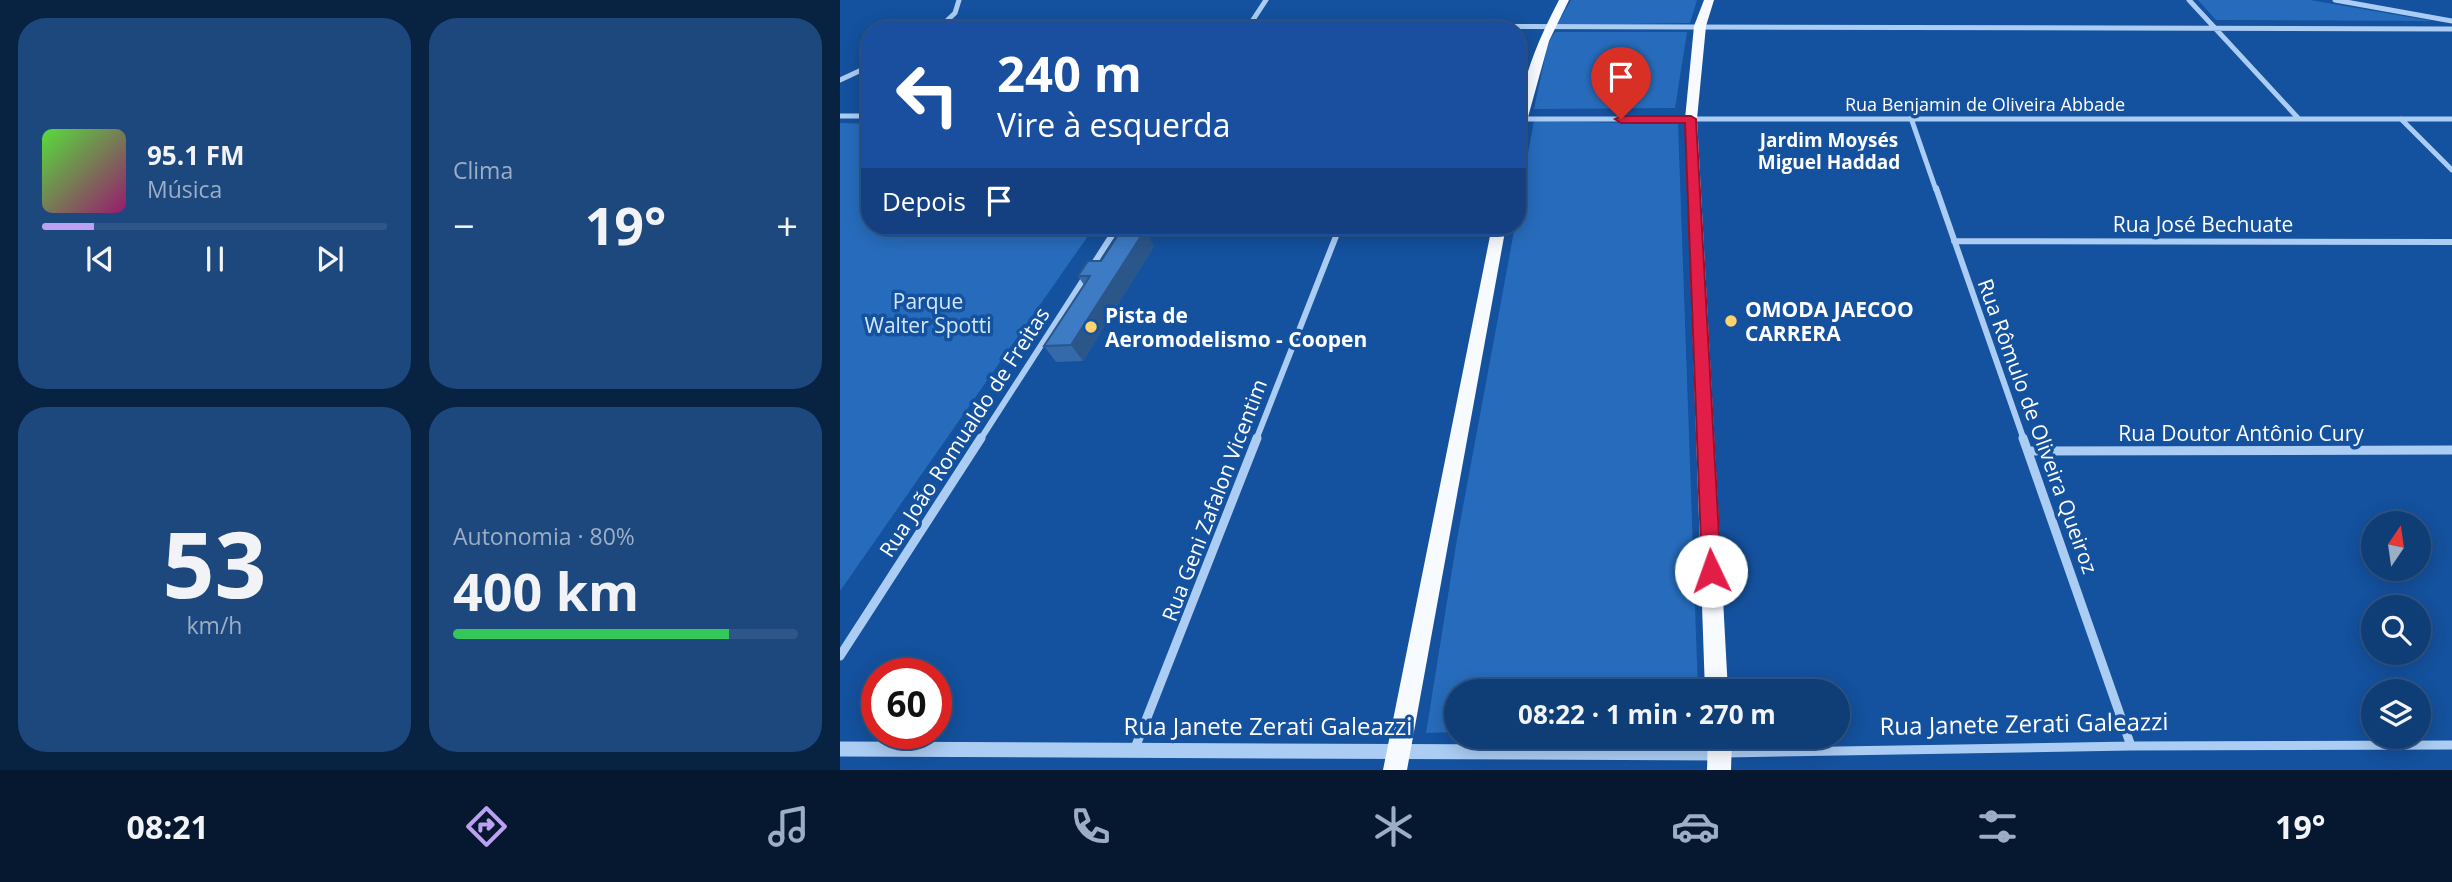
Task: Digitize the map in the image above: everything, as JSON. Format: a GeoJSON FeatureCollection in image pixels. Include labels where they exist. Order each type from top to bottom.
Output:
{"type":"FeatureCollection","features":[{"type":"Feature","properties":{"kind":"main road"},"geometry":{"type":"LineString","coordinates":[[1526,97],[1549,26],[1564,0]]}},
{"type":"Feature","properties":{"kind":"main road"},"geometry":{"type":"LineString","coordinates":[[1709,0],[1700,26],[1691,119],[1716,679]]}},
{"type":"Feature","properties":{"kind":"main road"},"geometry":{"type":"LineString","coordinates":[[1398,760],[1437,540],[1497,235]]}},
{"type":"Feature","properties":{"kind":"street"},"geometry":{"type":"LineString","coordinates":[[947,21],[959,8],[959,0]]}},
{"type":"Feature","properties":{"kind":"street"},"geometry":{"type":"LineString","coordinates":[[1252,21],[1266,0]]}},
{"type":"Feature","properties":{"kind":"street"},"geometry":{"type":"LineString","coordinates":[[2189,0],[2298,118]]}},
{"type":"Feature","properties":{"kind":"street"},"geometry":{"type":"LineString","coordinates":[[2335,0],[2450,19]]}},
{"type":"Feature","properties":{"kind":"street"},"geometry":{"type":"LineString","coordinates":[[1526,26],[2425,27],[2441,26],[2450,19]]}},
{"type":"Feature","properties":{"kind":"street"},"geometry":{"type":"LineString","coordinates":[[2425,27],[2452,29]]}},
{"type":"Feature","properties":{"kind":"street"},"geometry":{"type":"LineString","coordinates":[[840,80],[861,70]]}},
{"type":"Feature","properties":{"kind":"street"},"geometry":{"type":"LineString","coordinates":[[840,116],[861,116]]}},
{"type":"Feature","properties":{"kind":"street","name":"Rua Rômulo de Oliveira Queiroz"},"geometry":{"type":"LineString","coordinates":[[1911,118],[2132,746]]}},
{"type":"Feature","properties":{"kind":"street","name":"Rua Benjamin de Oliveira Abbade"},"geometry":{"type":"LineString","coordinates":[[1526,119],[2452,119]]}},
{"type":"Feature","properties":{"kind":"street"},"geometry":{"type":"LineString","coordinates":[[2401,119],[2452,170]]}},
{"type":"Feature","properties":{"kind":"street","name":"Rua João Romualdo de Freitas"},"geometry":{"type":"LineString","coordinates":[[840,656],[1112,235]]}},
{"type":"Feature","properties":{"kind":"street","name":"Rua Geni Zafalon Vicentim"},"geometry":{"type":"LineString","coordinates":[[1135,748],[1336,235]]}},
{"type":"Feature","properties":{"kind":"street","name":"Rua José Bechuate"},"geometry":{"type":"LineString","coordinates":[[1954,241],[2452,242]]}},
{"type":"Feature","properties":{"kind":"street","name":"Rua Doutor Antônio Cury"},"geometry":{"type":"LineString","coordinates":[[2030,451],[2452,450]]}},
{"type":"Feature","properties":{"kind":"street","name":"Rua Janete Zerati Galeazzi"},"geometry":{"type":"LineString","coordinates":[[840,749],[1135,748],[1398,760],[2132,746],[2452,745]]}},
{"type":"Feature","properties":{"kind":"green space"},"geometry":{"type":"Polygon","coordinates":[[[1571,0],[1697,0],[1690,23],[1557,25],[1571,0]]]}},
{"type":"Feature","properties":{"kind":"green space"},"geometry":{"type":"Polygon","coordinates":[[[2198,0],[2310,0],[2432,21],[2216,20],[2198,0]]]}},
{"type":"Feature","properties":{"kind":"green space"},"geometry":{"type":"Polygon","coordinates":[[[1555,32],[1687,32],[1675,108],[1534,109],[1548,43],[1555,32]]]}},
{"type":"Feature","properties":{"kind":"green space"},"geometry":{"type":"Polygon","coordinates":[[[1534,121],[1678,124],[1698,679],[1444,679],[1444,732],[1426,733],[1457,539],[1513,235],[1526,235],[1526,164],[1534,121]]]}},
{"type":"Feature","properties":{"kind":"green space","name":"Parque Walter Spotti"},"geometry":{"type":"Polygon","coordinates":[[[840,123],[861,124],[861,235],[1089,235],[840,591],[840,123]]]}},
{"type":"Feature","properties":{"kind":"building"},"geometry":{"type":"Polygon","coordinates":[[[1118,235],[1142,235],[1071,345],[1044,346],[1090,276],[1078,276],[1088,261],[1101,261],[1118,235]]]}},
{"type":"Feature","properties":{"kind":"place","name":"OMODA JAECOO CARRERA"},"geometry":{"type":"Point","coordinates":[1731,321]}},
{"type":"Feature","properties":{"kind":"place","name":"Pista de Aeromodelismo - Coopen"},"geometry":{"type":"Point","coordinates":[1091,327]}},
{"type":"Feature","properties":{"kind":"district","name":"Jardim Moysés Miguel Haddad"},"geometry":{"type":"Point","coordinates":[1829,151]}},
{"type":"Feature","properties":{"kind":"route"},"geometry":{"type":"LineString","coordinates":[[1621,119],[1691,119],[1711,571]]}}]}
